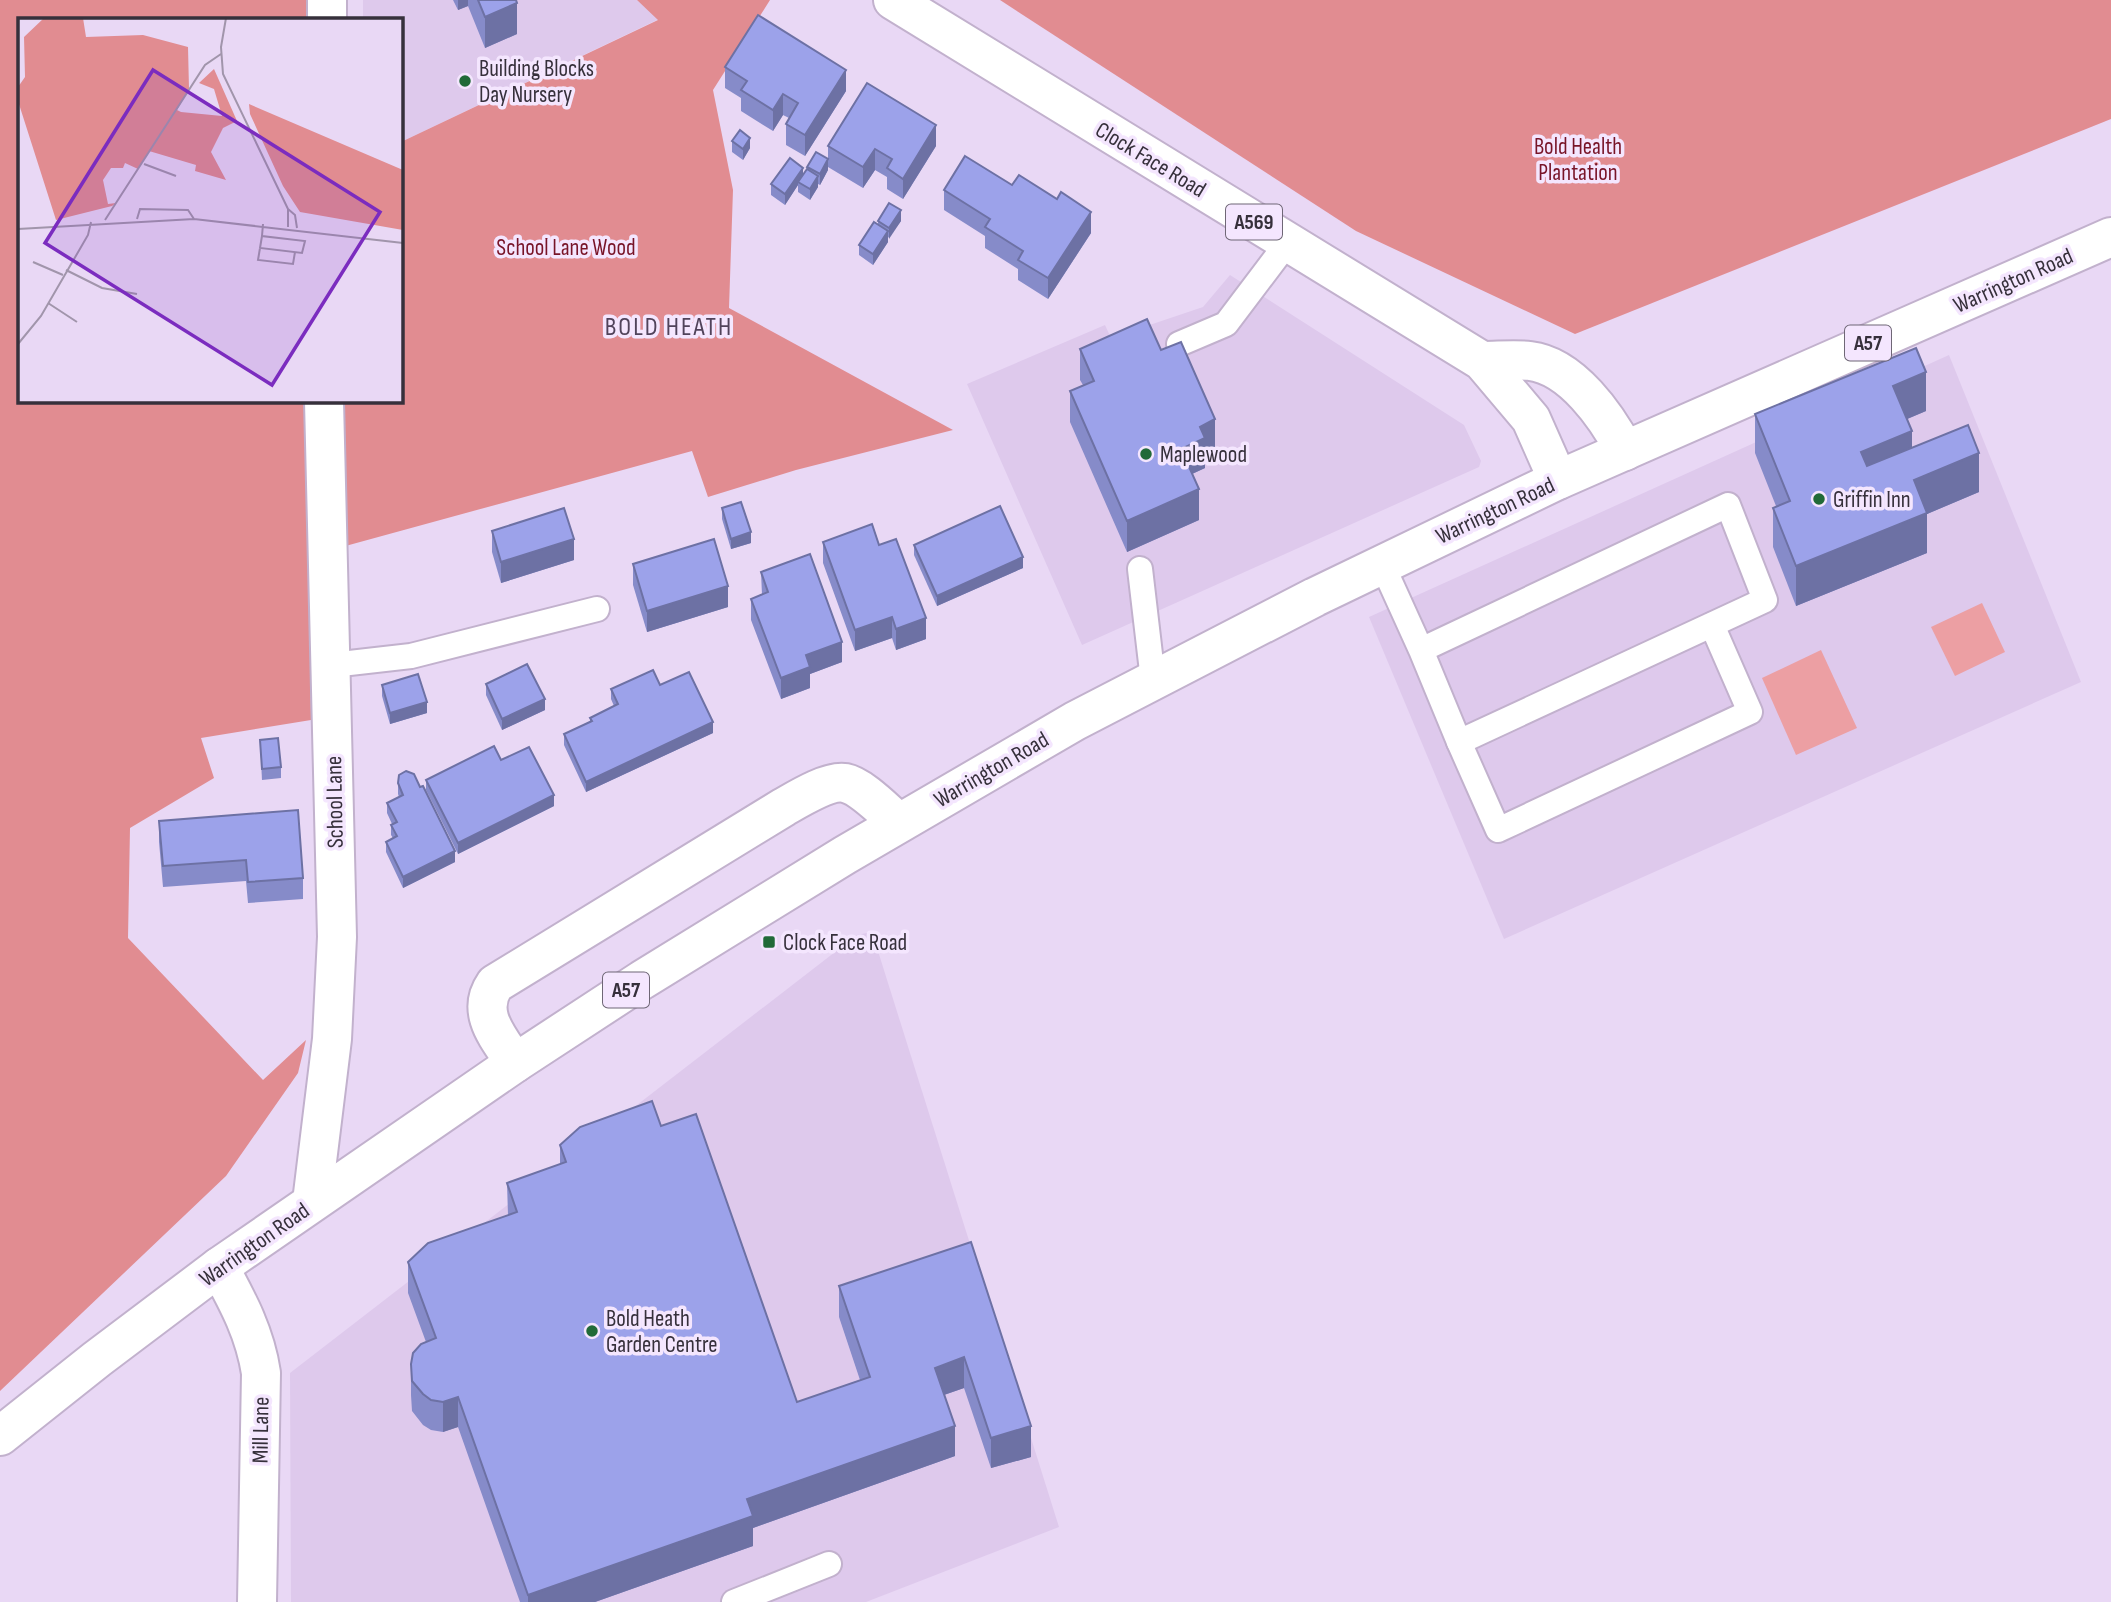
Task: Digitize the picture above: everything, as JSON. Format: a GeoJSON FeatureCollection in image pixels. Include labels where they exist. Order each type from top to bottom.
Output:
{"type":"FeatureCollection","features":[{"type":"Feature","properties":{"kind":"main road"},"geometry":{"type":"LineString","coordinates":[[327,0],[327,18]]}},
{"type":"Feature","properties":{"kind":"main road","name":"Clock Face Road"},"geometry":{"type":"LineString","coordinates":[[893,0],[1482,361],[1531,419],[1558,480]]}},
{"type":"Feature","properties":{"kind":"main road","name":"Warrington Road"},"geometry":{"type":"LineString","coordinates":[[0,1436],[219,1267],[516,1063],[642,980],[898,822],[1075,721],[1381,564],[1558,480],[2111,237]]}},
{"type":"Feature","properties":{"kind":"main road"},"geometry":{"type":"LineString","coordinates":[[1482,361],[1533,361],[1557,371],[1588,394],[1611,425],[1625,451]]}},
{"type":"Feature","properties":{"kind":"main road","name":"School Lane"},"geometry":{"type":"LineString","coordinates":[[312,1202],[331,1039],[337,937],[324,402]]}},
{"type":"Feature","properties":{"kind":"main road"},"geometry":{"type":"LineString","coordinates":[[516,1063],[492,1026],[486,1008],[487,996],[495,984],[784,807],[818,789],[843,782],[856,788],[898,822]]}},
{"type":"Feature","properties":{"kind":"main road","name":"Mill Lane"},"geometry":{"type":"LineString","coordinates":[[219,1267],[248,1321],[258,1350],[261,1373],[257,1602]]}},
{"type":"Feature","properties":{"kind":"lane"},"geometry":{"type":"LineString","coordinates":[[1180,344],[1227,324],[1288,242]]}},
{"type":"Feature","properties":{"kind":"lane"},"geometry":{"type":"LineString","coordinates":[[1421,650],[1728,505],[1765,600],[1460,742]]}},
{"type":"Feature","properties":{"kind":"lane"},"geometry":{"type":"LineString","coordinates":[[1381,564],[1421,650],[1497,830],[1750,712],[1712,625]]}},
{"type":"Feature","properties":{"kind":"lane"},"geometry":{"type":"LineString","coordinates":[[1140,569],[1153,680]]}},
{"type":"Feature","properties":{"kind":"lane"},"geometry":{"type":"LineString","coordinates":[[332,665],[411,656],[597,609]]}},
{"type":"Feature","properties":{"kind":"lane"},"geometry":{"type":"LineString","coordinates":[[734,1602],[829,1564]]}},
{"type":"Feature","properties":{"kind":"shaded area","name":"Building Blocks Day Nursery"},"geometry":{"type":"Polygon","coordinates":[[[363,0],[637,0],[659,19],[402,142],[402,18],[363,18],[363,0]]]}},
{"type":"Feature","properties":{"kind":"shaded area"},"geometry":{"type":"Polygon","coordinates":[[[1230,275],[1464,425],[1481,461],[1479,467],[1082,645],[967,384],[1105,325],[1111,338],[1203,307],[1230,275]]]}},
{"type":"Feature","properties":{"kind":"shaded area"},"geometry":{"type":"Polygon","coordinates":[[[1949,355],[2081,682],[1504,939],[1369,617],[1949,355]]]}},
{"type":"Feature","properties":{"kind":"shaded area"},"geometry":{"type":"Polygon","coordinates":[[[1982,603],[2005,652],[1955,676],[1931,627],[1982,603]]]}},
{"type":"Feature","properties":{"kind":"shaded area"},"geometry":{"type":"Polygon","coordinates":[[[1821,650],[1857,728],[1796,755],[1762,678],[1821,650]]]}},
{"type":"Feature","properties":{"kind":"shaded area"},"geometry":{"type":"Polygon","coordinates":[[[872,932],[1059,1527],[866,1602],[291,1602],[290,1373],[857,935],[872,932]]]}},
{"type":"Feature","properties":{"kind":"green space","name":"School Lane Wood"},"geometry":{"type":"Polygon","coordinates":[[[0,0],[322,0],[323,18],[18,18],[18,402],[402,402],[402,142],[658,20],[637,0],[770,0],[713,90],[733,190],[729,308],[953,430],[796,470],[708,497],[692,451],[309,556],[311,720],[201,738],[214,778],[130,828],[128,938],[263,1080],[306,1040],[298,1073],[226,1176],[0,1391],[0,0]]]}},
{"type":"Feature","properties":{"kind":"green space","name":"Bold Health Plantation"},"geometry":{"type":"Polygon","coordinates":[[[1000,0],[2111,0],[2111,119],[1575,334],[1356,231],[1000,0]]]}},
{"type":"Feature","properties":{"kind":"building"},"geometry":{"type":"Polygon","coordinates":[[[478,0],[516,0],[517,3],[485,17],[478,0]]]}},
{"type":"Feature","properties":{"kind":"building"},"geometry":{"type":"Polygon","coordinates":[[[758,15],[846,70],[805,135],[786,124],[798,103],[783,94],[773,110],[741,90],[747,81],[725,67],[758,15]]]}},
{"type":"Feature","properties":{"kind":"building"},"geometry":{"type":"Polygon","coordinates":[[[867,83],[936,125],[903,179],[887,168],[892,159],[875,149],[863,167],[828,146],[867,83]]]}},
{"type":"Feature","properties":{"kind":"building"},"geometry":{"type":"Polygon","coordinates":[[[740,130],[750,138],[743,149],[732,141],[740,130]]]}},
{"type":"Feature","properties":{"kind":"building"},"geometry":{"type":"Polygon","coordinates":[[[816,152],[828,159],[820,174],[807,167],[816,152]]]}},
{"type":"Feature","properties":{"kind":"building"},"geometry":{"type":"Polygon","coordinates":[[[965,156],[1012,185],[1019,175],[1057,199],[1061,192],[1091,212],[1048,278],[1018,260],[1023,251],[985,227],[990,219],[944,190],[965,156]]]}},
{"type":"Feature","properties":{"kind":"building"},"geometry":{"type":"Polygon","coordinates":[[[790,158],[803,168],[785,194],[771,184],[790,158]]]}},
{"type":"Feature","properties":{"kind":"building"},"geometry":{"type":"Polygon","coordinates":[[[807,169],[818,176],[810,189],[798,182],[807,169]]]}},
{"type":"Feature","properties":{"kind":"building"},"geometry":{"type":"Polygon","coordinates":[[[889,203],[901,210],[889,228],[878,221],[889,203]]]}},
{"type":"Feature","properties":{"kind":"building"},"geometry":{"type":"Polygon","coordinates":[[[874,222],[888,231],[873,254],[859,245],[874,222]]]}},
{"type":"Feature","properties":{"kind":"building","name":"Maplewood"},"geometry":{"type":"Polygon","coordinates":[[[1147,319],[1161,350],[1181,342],[1215,419],[1200,427],[1205,438],[1181,449],[1199,489],[1127,521],[1070,391],[1094,381],[1080,349],[1147,319]]]}},
{"type":"Feature","properties":{"kind":"building","name":"Griffin Inn"},"geometry":{"type":"Polygon","coordinates":[[[1916,348],[1926,372],[1893,386],[1912,431],[1861,452],[1867,466],[1968,425],[1979,453],[1914,480],[1927,513],[1796,566],[1773,508],[1790,501],[1755,414],[1916,348]]]}},
{"type":"Feature","properties":{"kind":"building"},"geometry":{"type":"Polygon","coordinates":[[[741,502],[751,532],[731,539],[722,508],[741,502]]]}},
{"type":"Feature","properties":{"kind":"building"},"geometry":{"type":"Polygon","coordinates":[[[1000,506],[1023,557],[937,596],[914,545],[1000,506]]]}},
{"type":"Feature","properties":{"kind":"building"},"geometry":{"type":"Polygon","coordinates":[[[564,508],[574,539],[501,562],[492,531],[564,508]]]}},
{"type":"Feature","properties":{"kind":"building"},"geometry":{"type":"Polygon","coordinates":[[[872,524],[879,545],[896,539],[926,618],[896,629],[892,617],[855,630],[823,542],[872,524]]]}},
{"type":"Feature","properties":{"kind":"building"},"geometry":{"type":"Polygon","coordinates":[[[714,539],[728,586],[647,611],[633,564],[714,539]]]}},
{"type":"Feature","properties":{"kind":"building"},"geometry":{"type":"Polygon","coordinates":[[[810,554],[842,642],[806,655],[810,667],[781,678],[751,599],[768,592],[761,572],[810,554]]]}},
{"type":"Feature","properties":{"kind":"building"},"geometry":{"type":"Polygon","coordinates":[[[527,664],[545,699],[502,719],[486,684],[527,664]]]}},
{"type":"Feature","properties":{"kind":"building"},"geometry":{"type":"Polygon","coordinates":[[[653,670],[660,685],[689,672],[713,722],[586,782],[564,734],[592,721],[590,718],[618,704],[611,689],[653,670]]]}},
{"type":"Feature","properties":{"kind":"building"},"geometry":{"type":"Polygon","coordinates":[[[418,674],[427,702],[390,713],[382,685],[418,674]]]}},
{"type":"Feature","properties":{"kind":"building"},"geometry":{"type":"Polygon","coordinates":[[[278,738],[281,767],[262,769],[260,740],[278,738]]]}},
{"type":"Feature","properties":{"kind":"building"},"geometry":{"type":"Polygon","coordinates":[[[494,746],[501,760],[529,747],[554,795],[458,843],[426,780],[494,746]]]}},
{"type":"Feature","properties":{"kind":"building"},"geometry":{"type":"Polygon","coordinates":[[[406,771],[414,774],[420,787],[423,786],[455,851],[403,877],[386,842],[397,836],[391,825],[397,822],[387,803],[403,795],[398,783],[399,775],[406,771]]]}},
{"type":"Feature","properties":{"kind":"building"},"geometry":{"type":"Polygon","coordinates":[[[298,810],[303,878],[248,882],[246,860],[163,866],[159,821],[298,810]]]}},
{"type":"Feature","properties":{"kind":"building","name":"Bold Heath Garden Centre"},"geometry":{"type":"Polygon","coordinates":[[[652,1101],[661,1126],[696,1114],[797,1402],[870,1377],[839,1286],[971,1242],[1031,1426],[991,1438],[964,1357],[935,1368],[955,1426],[747,1499],[753,1516],[528,1595],[458,1397],[443,1402],[431,1400],[412,1381],[413,1353],[421,1344],[436,1338],[408,1262],[428,1243],[517,1212],[507,1183],[566,1162],[560,1145],[580,1127],[652,1101]]]}},
{"type":"Feature","properties":{"kind":"place","name":"Building Blocks Day Nursery"},"geometry":{"type":"Point","coordinates":[465,81]}},
{"type":"Feature","properties":{"kind":"place","name":"Maplewood"},"geometry":{"type":"Point","coordinates":[1146,454]}},
{"type":"Feature","properties":{"kind":"place","name":"Griffin Inn"},"geometry":{"type":"Point","coordinates":[1819,499]}},
{"type":"Feature","properties":{"kind":"place","name":"Clock Face Road"},"geometry":{"type":"Point","coordinates":[769,942]}},
{"type":"Feature","properties":{"kind":"place","name":"Bold Heath Garden Centre"},"geometry":{"type":"Point","coordinates":[592,1331]}},
{"type":"Feature","properties":{"kind":"district","name":"BOLD HEATH"},"geometry":{"type":"Point","coordinates":[669,326]}}]}
